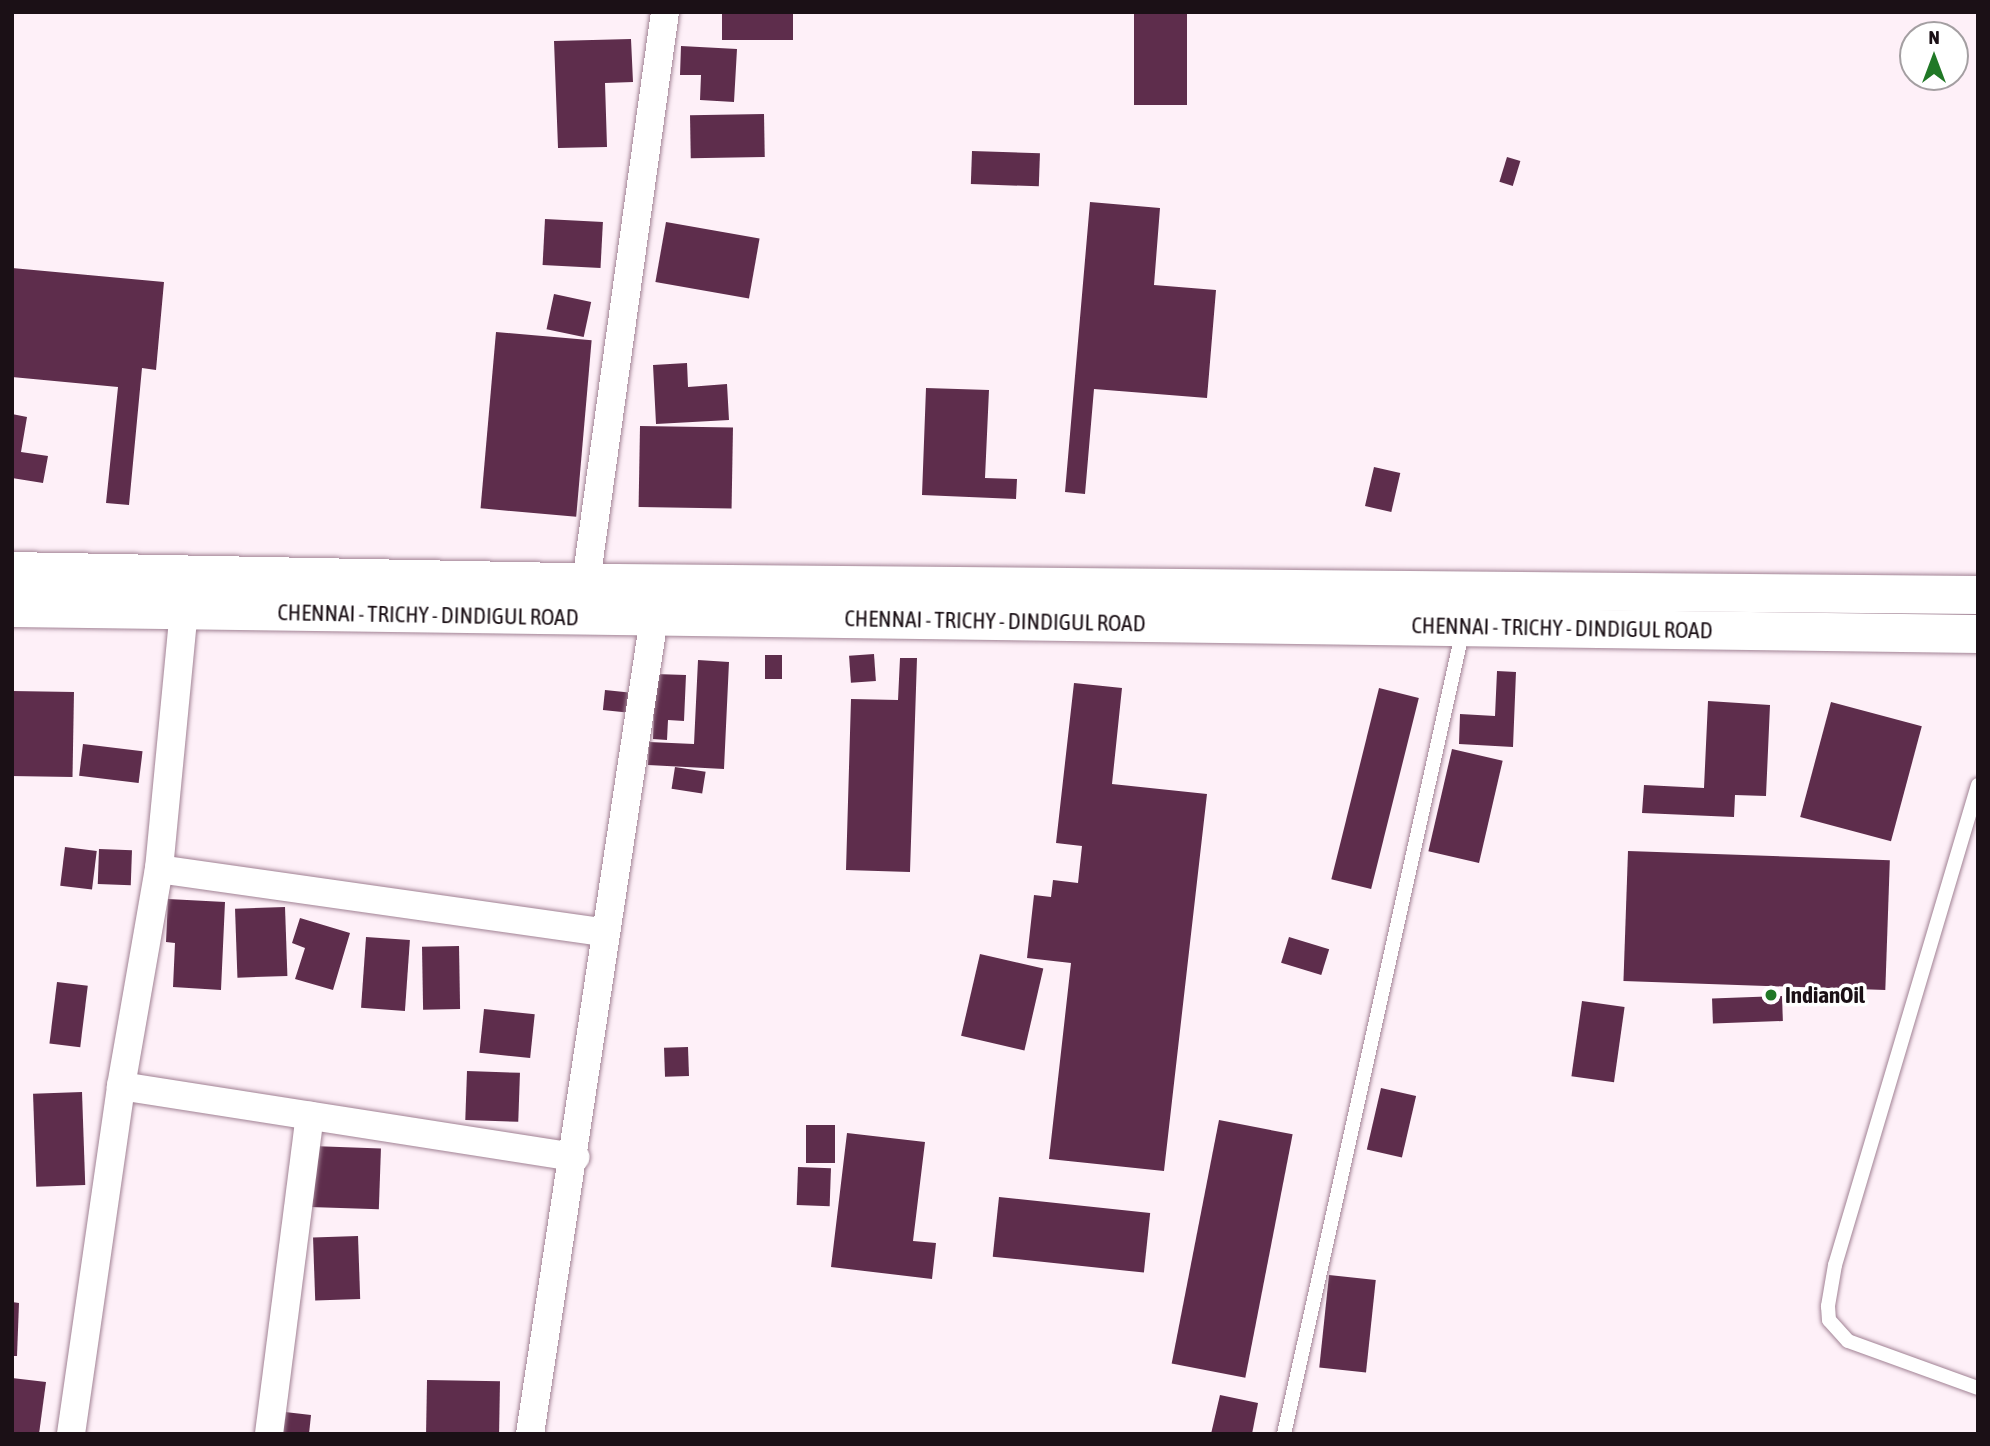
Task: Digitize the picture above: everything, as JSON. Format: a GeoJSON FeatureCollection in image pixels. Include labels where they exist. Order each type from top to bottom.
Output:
{"type":"FeatureCollection","features":[{"type":"Feature","properties":{"kind":"highway","name":"CHENNAI - TRICHY - DINDIGUL ROAD"},"geometry":{"type":"LineString","coordinates":[[12,571],[586,582],[1978,595]]}},
{"type":"Feature","properties":{"kind":"highway","name":"CHENNAI - TRICHY - DINDIGUL ROAD"},"geometry":{"type":"LineString","coordinates":[[12,608],[654,618],[1464,624],[1978,634]]}},
{"type":"Feature","properties":{"kind":"street"},"geometry":{"type":"LineString","coordinates":[[586,582],[664,12]]}},
{"type":"Feature","properties":{"kind":"street"},"geometry":{"type":"LineString","coordinates":[[71,1434],[121,1086],[159,869],[184,611]]}},
{"type":"Feature","properties":{"kind":"street"},"geometry":{"type":"LineString","coordinates":[[530,1434],[575,1157],[604,932],[654,618]]}},
{"type":"Feature","properties":{"kind":"street"},"geometry":{"type":"LineString","coordinates":[[159,869],[604,932]]}},
{"type":"Feature","properties":{"kind":"street"},"geometry":{"type":"LineString","coordinates":[[121,1086],[575,1157]]}},
{"type":"Feature","properties":{"kind":"street"},"geometry":{"type":"LineString","coordinates":[[269,1434],[310,1116]]}},
{"type":"Feature","properties":{"kind":"lane"},"geometry":{"type":"LineString","coordinates":[[1284,1434],[1464,624]]}},
{"type":"Feature","properties":{"kind":"lane"},"geometry":{"type":"LineString","coordinates":[[1978,785],[1835,1265],[1828,1306],[1829,1320],[1848,1340],[1978,1388]]}},
{"type":"Feature","properties":{"kind":"building"},"geometry":{"type":"Polygon","coordinates":[[[722,12],[793,12],[793,40],[722,40],[722,12]]]}},
{"type":"Feature","properties":{"kind":"building"},"geometry":{"type":"Polygon","coordinates":[[[1134,12],[1187,12],[1187,105],[1134,105],[1134,12]]]}},
{"type":"Feature","properties":{"kind":"building"},"geometry":{"type":"Polygon","coordinates":[[[631,39],[633,82],[605,83],[607,147],[558,148],[554,41],[631,39]]]}},
{"type":"Feature","properties":{"kind":"building"},"geometry":{"type":"Polygon","coordinates":[[[681,46],[737,49],[734,102],[700,100],[701,75],[680,75],[681,46]]]}},
{"type":"Feature","properties":{"kind":"building"},"geometry":{"type":"Polygon","coordinates":[[[764,114],[765,157],[691,158],[690,115],[764,114]]]}},
{"type":"Feature","properties":{"kind":"building"},"geometry":{"type":"Polygon","coordinates":[[[972,151],[1040,153],[1039,186],[971,184],[972,151]]]}},
{"type":"Feature","properties":{"kind":"building"},"geometry":{"type":"Polygon","coordinates":[[[1507,157],[1520,161],[1513,186],[1499,182],[1507,157]]]}},
{"type":"Feature","properties":{"kind":"building"},"geometry":{"type":"Polygon","coordinates":[[[1090,202],[1160,208],[1154,285],[1216,290],[1207,398],[1094,389],[1085,494],[1065,492],[1090,202]]]}},
{"type":"Feature","properties":{"kind":"building"},"geometry":{"type":"Polygon","coordinates":[[[545,219],[603,222],[601,268],[543,265],[545,219]]]}},
{"type":"Feature","properties":{"kind":"building"},"geometry":{"type":"Polygon","coordinates":[[[666,222],[760,238],[749,299],[655,282],[666,222]]]}},
{"type":"Feature","properties":{"kind":"building"},"geometry":{"type":"Polygon","coordinates":[[[12,268],[164,282],[156,370],[142,368],[129,505],[106,503],[118,387],[12,377],[12,268]]]}},
{"type":"Feature","properties":{"kind":"building"},"geometry":{"type":"Polygon","coordinates":[[[554,294],[591,302],[584,337],[547,329],[554,294]]]}},
{"type":"Feature","properties":{"kind":"building"},"geometry":{"type":"Polygon","coordinates":[[[496,332],[592,340],[576,517],[481,508],[496,332]]]}},
{"type":"Feature","properties":{"kind":"building"},"geometry":{"type":"Polygon","coordinates":[[[687,363],[688,387],[727,384],[729,420],[656,424],[653,365],[687,363]]]}},
{"type":"Feature","properties":{"kind":"building"},"geometry":{"type":"Polygon","coordinates":[[[926,388],[989,390],[985,478],[1017,479],[1016,499],[922,495],[926,388]]]}},
{"type":"Feature","properties":{"kind":"building"},"geometry":{"type":"Polygon","coordinates":[[[12,414],[27,417],[21,452],[48,456],[43,483],[12,478],[12,414]]]}},
{"type":"Feature","properties":{"kind":"building"},"geometry":{"type":"Polygon","coordinates":[[[640,426],[733,428],[732,509],[639,507],[640,426]]]}},
{"type":"Feature","properties":{"kind":"building"},"geometry":{"type":"Polygon","coordinates":[[[1374,467],[1400,473],[1391,512],[1365,506],[1374,467]]]}},
{"type":"Feature","properties":{"kind":"building"},"geometry":{"type":"Polygon","coordinates":[[[874,654],[876,681],[851,683],[849,656],[874,654]]]}},
{"type":"Feature","properties":{"kind":"building"},"geometry":{"type":"Polygon","coordinates":[[[765,655],[782,655],[782,679],[765,679],[765,655]]]}},
{"type":"Feature","properties":{"kind":"building"},"geometry":{"type":"Polygon","coordinates":[[[900,658],[917,658],[910,872],[846,870],[851,699],[898,700],[900,658]]]}},
{"type":"Feature","properties":{"kind":"building"},"geometry":{"type":"Polygon","coordinates":[[[698,660],[729,662],[724,769],[648,765],[649,742],[694,744],[698,660]]]}},
{"type":"Feature","properties":{"kind":"building"},"geometry":{"type":"Polygon","coordinates":[[[1497,671],[1516,672],[1513,747],[1459,744],[1460,714],[1495,716],[1497,671]]]}},
{"type":"Feature","properties":{"kind":"building"},"geometry":{"type":"Polygon","coordinates":[[[655,674],[686,675],[684,721],[668,720],[667,740],[653,739],[655,674]]]}},
{"type":"Feature","properties":{"kind":"building"},"geometry":{"type":"Polygon","coordinates":[[[1074,683],[1122,688],[1112,784],[1207,794],[1164,1171],[1049,1159],[1071,963],[1027,958],[1034,895],[1051,897],[1053,880],[1078,883],[1082,846],[1056,843],[1074,683]]]}},
{"type":"Feature","properties":{"kind":"building"},"geometry":{"type":"Polygon","coordinates":[[[1379,688],[1419,698],[1371,889],[1331,879],[1379,688]]]}},
{"type":"Feature","properties":{"kind":"building"},"geometry":{"type":"Polygon","coordinates":[[[605,690],[641,694],[639,714],[603,710],[605,690]]]}},
{"type":"Feature","properties":{"kind":"building"},"geometry":{"type":"Polygon","coordinates":[[[12,691],[74,692],[73,777],[12,776],[12,691]]]}},
{"type":"Feature","properties":{"kind":"building"},"geometry":{"type":"Polygon","coordinates":[[[1708,701],[1770,705],[1766,796],[1735,795],[1734,817],[1642,813],[1644,785],[1704,788],[1708,701]]]}},
{"type":"Feature","properties":{"kind":"building"},"geometry":{"type":"Polygon","coordinates":[[[1831,702],[1922,726],[1891,841],[1800,817],[1831,702]]]}},
{"type":"Feature","properties":{"kind":"building"},"geometry":{"type":"Polygon","coordinates":[[[83,744],[143,751],[139,783],[79,776],[83,744]]]}},
{"type":"Feature","properties":{"kind":"building"},"geometry":{"type":"Polygon","coordinates":[[[1452,749],[1503,761],[1479,863],[1428,851],[1452,749]]]}},
{"type":"Feature","properties":{"kind":"building"},"geometry":{"type":"Polygon","coordinates":[[[675,767],[706,772],[702,794],[672,789],[675,767]]]}},
{"type":"Feature","properties":{"kind":"building"},"geometry":{"type":"Polygon","coordinates":[[[65,847],[97,851],[92,890],[60,886],[65,847]]]}},
{"type":"Feature","properties":{"kind":"building"},"geometry":{"type":"Polygon","coordinates":[[[99,849],[132,850],[131,885],[98,884],[99,849]]]}},
{"type":"Feature","properties":{"kind":"building"},"geometry":{"type":"Polygon","coordinates":[[[1628,851],[1890,860],[1885,990],[1623,981],[1628,851]]]}},
{"type":"Feature","properties":{"kind":"building"},"geometry":{"type":"Polygon","coordinates":[[[168,899],[225,902],[221,990],[173,987],[175,943],[166,942],[168,899]]]}},
{"type":"Feature","properties":{"kind":"building"},"geometry":{"type":"Polygon","coordinates":[[[285,907],[287,976],[237,978],[235,909],[285,907]]]}},
{"type":"Feature","properties":{"kind":"building"},"geometry":{"type":"Polygon","coordinates":[[[300,918],[350,933],[333,990],[295,979],[305,948],[292,943],[300,918]]]}},
{"type":"Feature","properties":{"kind":"building"},"geometry":{"type":"Polygon","coordinates":[[[366,937],[410,940],[405,1011],[361,1008],[366,937]]]}},
{"type":"Feature","properties":{"kind":"building"},"geometry":{"type":"Polygon","coordinates":[[[1289,937],[1329,949],[1321,975],[1281,963],[1289,937]]]}},
{"type":"Feature","properties":{"kind":"building"},"geometry":{"type":"Polygon","coordinates":[[[459,946],[460,1009],[423,1010],[422,947],[459,946]]]}},
{"type":"Feature","properties":{"kind":"building"},"geometry":{"type":"Polygon","coordinates":[[[980,954],[1043,969],[1024,1050],[961,1036],[980,954]]]}},
{"type":"Feature","properties":{"kind":"building"},"geometry":{"type":"Polygon","coordinates":[[[57,982],[88,986],[80,1047],[49,1044],[57,982]]]}},
{"type":"Feature","properties":{"kind":"building"},"geometry":{"type":"Polygon","coordinates":[[[1782,996],[1783,1021],[1713,1023],[1712,998],[1782,996]]]}},
{"type":"Feature","properties":{"kind":"building"},"geometry":{"type":"Polygon","coordinates":[[[1582,1001],[1625,1007],[1614,1082],[1571,1076],[1582,1001]]]}},
{"type":"Feature","properties":{"kind":"building"},"geometry":{"type":"Polygon","coordinates":[[[484,1009],[535,1014],[530,1058],[479,1053],[484,1009]]]}},
{"type":"Feature","properties":{"kind":"building"},"geometry":{"type":"Polygon","coordinates":[[[688,1047],[689,1076],[665,1077],[664,1048],[688,1047]]]}},
{"type":"Feature","properties":{"kind":"building"},"geometry":{"type":"Polygon","coordinates":[[[467,1071],[520,1073],[518,1122],[465,1120],[467,1071]]]}},
{"type":"Feature","properties":{"kind":"building"},"geometry":{"type":"Polygon","coordinates":[[[1381,1088],[1416,1096],[1402,1157],[1367,1149],[1381,1088]]]}},
{"type":"Feature","properties":{"kind":"building"},"geometry":{"type":"Polygon","coordinates":[[[82,1092],[85,1185],[36,1187],[33,1094],[82,1092]]]}},
{"type":"Feature","properties":{"kind":"building"},"geometry":{"type":"Polygon","coordinates":[[[1219,1120],[1293,1134],[1245,1378],[1172,1363],[1219,1120]]]}},
{"type":"Feature","properties":{"kind":"building"},"geometry":{"type":"Polygon","coordinates":[[[806,1125],[835,1125],[835,1163],[806,1163],[806,1125]]]}},
{"type":"Feature","properties":{"kind":"building"},"geometry":{"type":"Polygon","coordinates":[[[847,1133],[925,1142],[913,1241],[936,1243],[932,1279],[831,1267],[847,1133]]]}},
{"type":"Feature","properties":{"kind":"building"},"geometry":{"type":"Polygon","coordinates":[[[312,1146],[381,1148],[379,1209],[310,1207],[312,1146]]]}},
{"type":"Feature","properties":{"kind":"building"},"geometry":{"type":"Polygon","coordinates":[[[798,1167],[831,1168],[830,1206],[797,1205],[798,1167]]]}},
{"type":"Feature","properties":{"kind":"building"},"geometry":{"type":"Polygon","coordinates":[[[999,1197],[1150,1213],[1144,1273],[993,1257],[999,1197]]]}},
{"type":"Feature","properties":{"kind":"building"},"geometry":{"type":"Polygon","coordinates":[[[358,1236],[360,1299],[315,1301],[313,1238],[358,1236]]]}},
{"type":"Feature","properties":{"kind":"building"},"geometry":{"type":"Polygon","coordinates":[[[1329,1275],[1376,1280],[1366,1372],[1319,1367],[1329,1275]]]}},
{"type":"Feature","properties":{"kind":"building"},"geometry":{"type":"Polygon","coordinates":[[[12,1302],[19,1303],[17,1356],[12,1356],[12,1302]]]}},
{"type":"Feature","properties":{"kind":"building"},"geometry":{"type":"Polygon","coordinates":[[[12,1378],[46,1382],[39,1434],[12,1434],[12,1378]]]}},
{"type":"Feature","properties":{"kind":"building"},"geometry":{"type":"Polygon","coordinates":[[[427,1380],[500,1381],[499,1434],[426,1434],[427,1380]]]}},
{"type":"Feature","properties":{"kind":"building"},"geometry":{"type":"Polygon","coordinates":[[[1220,1395],[1258,1403],[1252,1434],[1211,1434],[1220,1395]]]}},
{"type":"Feature","properties":{"kind":"building"},"geometry":{"type":"Polygon","coordinates":[[[285,1412],[311,1415],[309,1434],[282,1434],[285,1412]]]}},
{"type":"Feature","properties":{"kind":"place","name":"IndianOil"},"geometry":{"type":"Point","coordinates":[1771,995]}}]}
